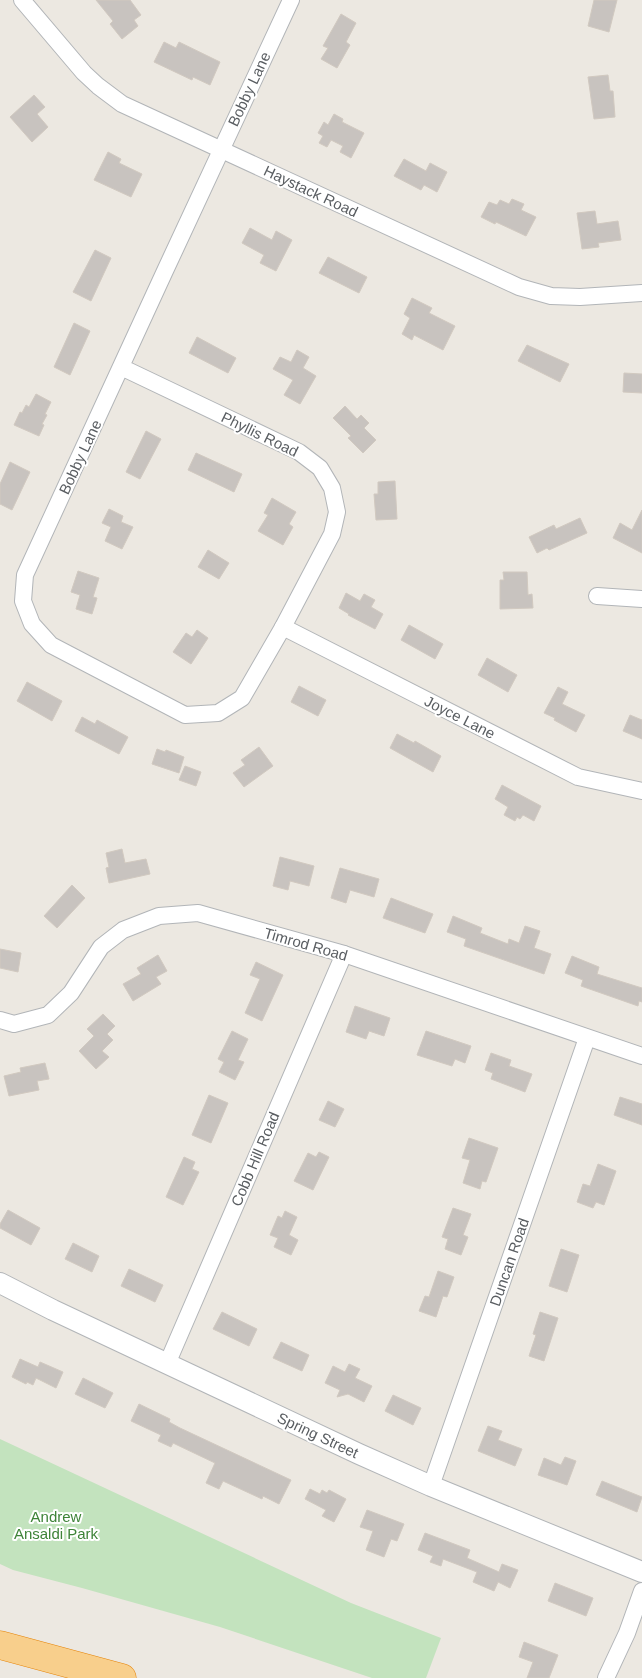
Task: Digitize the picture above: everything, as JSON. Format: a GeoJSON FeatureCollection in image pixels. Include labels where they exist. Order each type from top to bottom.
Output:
{"type":"FeatureCollection","features":[{"type":"Feature","properties":{"kind":"highway"},"geometry":{"type":"LineString","coordinates":[[0,1645],[122,1678]]}},
{"type":"Feature","properties":{"kind":"street","name":"Haystack Road"},"geometry":{"type":"LineString","coordinates":[[22,0],[84,73],[122,104],[519,287],[550,296],[580,298],[642,293]]}},
{"type":"Feature","properties":{"kind":"street","name":"Bobby Lane"},"geometry":{"type":"LineString","coordinates":[[283,627],[242,698],[218,713],[185,715],[51,645],[32,624],[23,601],[26,575],[291,0]]}},
{"type":"Feature","properties":{"kind":"street","name":"Phyllis Road"},"geometry":{"type":"LineString","coordinates":[[121,367],[300,452],[320,468],[332,488],[337,512],[332,534],[283,627]]}},
{"type":"Feature","properties":{"kind":"street"},"geometry":{"type":"LineString","coordinates":[[597,596],[642,599]]}},
{"type":"Feature","properties":{"kind":"street","name":"Joyce Lane"},"geometry":{"type":"LineString","coordinates":[[283,627],[578,777],[642,791]]}},
{"type":"Feature","properties":{"kind":"street","name":"Timrod Road"},"geometry":{"type":"LineString","coordinates":[[0,1020],[14,1024],[48,1015],[72,992],[101,947],[123,930],[159,916],[198,913],[344,954],[642,1056]]}},
{"type":"Feature","properties":{"kind":"street","name":"Cobb Hill Road"},"geometry":{"type":"LineString","coordinates":[[167,1364],[344,954]]}},
{"type":"Feature","properties":{"kind":"street","name":"Duncan Road"},"geometry":{"type":"LineString","coordinates":[[431,1486],[587,1038]]}},
{"type":"Feature","properties":{"kind":"street","name":"Spring Street"},"geometry":{"type":"LineString","coordinates":[[0,1283],[167,1364],[431,1486],[642,1572]]}},
{"type":"Feature","properties":{"kind":"street"},"geometry":{"type":"LineString","coordinates":[[606,1678],[627,1633],[642,1591]]}},
{"type":"Feature","properties":{"kind":"green space","name":"Andrew Ansaldi Park"},"geometry":{"type":"Polygon","coordinates":[[[0,1439],[351,1603],[441,1638],[426,1678],[372,1678],[220,1627],[13,1570],[0,1564],[0,1439]]]}},
{"type":"Feature","properties":{"kind":"building"},"geometry":{"type":"Polygon","coordinates":[[[96,0],[130,0],[141,15],[134,20],[138,26],[122,39],[110,24],[113,21],[96,0]]]}},
{"type":"Feature","properties":{"kind":"building"},"geometry":{"type":"Polygon","coordinates":[[[594,0],[617,0],[609,32],[588,26],[594,0]]]}},
{"type":"Feature","properties":{"kind":"building"},"geometry":{"type":"Polygon","coordinates":[[[341,14],[356,23],[346,42],[350,45],[337,68],[321,59],[328,48],[323,46],[341,14]]]}},
{"type":"Feature","properties":{"kind":"building"},"geometry":{"type":"Polygon","coordinates":[[[164,42],[176,48],[179,42],[220,62],[210,85],[193,77],[192,80],[154,62],[164,42]]]}},
{"type":"Feature","properties":{"kind":"building"},"geometry":{"type":"Polygon","coordinates":[[[608,75],[610,91],[613,91],[615,117],[594,119],[588,77],[608,75]]]}},
{"type":"Feature","properties":{"kind":"building"},"geometry":{"type":"Polygon","coordinates":[[[34,95],[45,107],[37,114],[48,127],[32,142],[10,117],[34,95]]]}},
{"type":"Feature","properties":{"kind":"building"},"geometry":{"type":"Polygon","coordinates":[[[334,114],[343,119],[342,122],[364,133],[351,158],[340,152],[343,146],[331,140],[327,147],[319,143],[323,136],[318,133],[324,122],[328,125],[334,114]]]}},
{"type":"Feature","properties":{"kind":"building"},"geometry":{"type":"Polygon","coordinates":[[[108,152],[121,159],[119,163],[142,174],[131,197],[94,180],[108,152]]]}},
{"type":"Feature","properties":{"kind":"building"},"geometry":{"type":"Polygon","coordinates":[[[404,159],[426,171],[430,163],[447,172],[437,192],[424,185],[421,190],[394,176],[404,159]]]}},
{"type":"Feature","properties":{"kind":"building"},"geometry":{"type":"Polygon","coordinates":[[[512,199],[524,204],[521,210],[536,217],[526,236],[481,217],[489,202],[497,205],[500,200],[509,204],[512,199]]]}},
{"type":"Feature","properties":{"kind":"building"},"geometry":{"type":"Polygon","coordinates":[[[595,211],[597,224],[618,221],[621,240],[598,243],[599,247],[582,249],[577,213],[595,211]]]}},
{"type":"Feature","properties":{"kind":"building"},"geometry":{"type":"Polygon","coordinates":[[[250,228],[272,240],[276,231],[292,240],[276,271],[260,263],[264,255],[242,243],[250,228]]]}},
{"type":"Feature","properties":{"kind":"building"},"geometry":{"type":"Polygon","coordinates":[[[95,250],[111,258],[91,301],[73,292],[95,250]]]}},
{"type":"Feature","properties":{"kind":"building"},"geometry":{"type":"Polygon","coordinates":[[[328,257],[367,277],[359,293],[319,273],[328,257]]]}},
{"type":"Feature","properties":{"kind":"building"},"geometry":{"type":"Polygon","coordinates":[[[412,298],[432,308],[429,313],[455,326],[443,350],[414,335],[412,340],[402,334],[410,318],[404,314],[412,298]]]}},
{"type":"Feature","properties":{"kind":"building"},"geometry":{"type":"Polygon","coordinates":[[[74,323],[90,331],[70,375],[54,367],[74,323]]]}},
{"type":"Feature","properties":{"kind":"building"},"geometry":{"type":"Polygon","coordinates":[[[197,337],[236,358],[228,373],[189,353],[197,337]]]}},
{"type":"Feature","properties":{"kind":"building"},"geometry":{"type":"Polygon","coordinates":[[[527,345],[569,364],[560,382],[518,361],[527,345]]]}},
{"type":"Feature","properties":{"kind":"building"},"geometry":{"type":"Polygon","coordinates":[[[297,350],[309,357],[303,368],[316,376],[300,404],[284,395],[293,380],[273,369],[280,357],[291,362],[297,350]]]}},
{"type":"Feature","properties":{"kind":"building"},"geometry":{"type":"Polygon","coordinates":[[[624,373],[642,374],[642,393],[623,392],[624,373]]]}},
{"type":"Feature","properties":{"kind":"building"},"geometry":{"type":"Polygon","coordinates":[[[36,394],[51,402],[45,414],[47,415],[39,436],[14,425],[20,412],[22,413],[26,405],[29,407],[36,394]]]}},
{"type":"Feature","properties":{"kind":"building"},"geometry":{"type":"Polygon","coordinates":[[[345,406],[357,419],[361,415],[369,423],[364,428],[376,440],[363,453],[348,438],[351,436],[333,418],[345,406]]]}},
{"type":"Feature","properties":{"kind":"building"},"geometry":{"type":"Polygon","coordinates":[[[146,431],[161,439],[140,479],[126,472],[146,431]]]}},
{"type":"Feature","properties":{"kind":"building"},"geometry":{"type":"Polygon","coordinates":[[[196,453],[242,474],[234,492],[188,470],[196,453]]]}},
{"type":"Feature","properties":{"kind":"building"},"geometry":{"type":"Polygon","coordinates":[[[10,462],[30,472],[12,510],[0,504],[0,484],[10,462]]]}},
{"type":"Feature","properties":{"kind":"building"},"geometry":{"type":"Polygon","coordinates":[[[395,481],[397,519],[376,520],[374,494],[378,494],[378,482],[395,481]]]}},
{"type":"Feature","properties":{"kind":"building"},"geometry":{"type":"Polygon","coordinates":[[[272,498],[296,512],[289,524],[293,527],[283,545],[258,531],[268,515],[264,513],[272,498]]]}},
{"type":"Feature","properties":{"kind":"building"},"geometry":{"type":"Polygon","coordinates":[[[109,509],[123,516],[121,522],[133,527],[122,549],[105,541],[111,527],[102,523],[109,509]]]}},
{"type":"Feature","properties":{"kind":"building"},"geometry":{"type":"Polygon","coordinates":[[[642,510],[642,553],[613,538],[620,523],[632,530],[642,510]]]}},
{"type":"Feature","properties":{"kind":"building"},"geometry":{"type":"Polygon","coordinates":[[[580,518],[587,533],[549,550],[547,548],[537,553],[529,537],[554,525],[556,529],[580,518]]]}},
{"type":"Feature","properties":{"kind":"building"},"geometry":{"type":"Polygon","coordinates":[[[208,550],[229,563],[219,579],[198,567],[208,550]]]}},
{"type":"Feature","properties":{"kind":"building"},"geometry":{"type":"Polygon","coordinates":[[[78,571],[99,578],[93,597],[97,598],[92,614],[76,609],[80,595],[71,592],[78,571]]]}},
{"type":"Feature","properties":{"kind":"building"},"geometry":{"type":"Polygon","coordinates":[[[503,572],[527,572],[528,595],[532,594],[533,608],[500,609],[500,580],[504,580],[503,572]]]}},
{"type":"Feature","properties":{"kind":"building"},"geometry":{"type":"Polygon","coordinates":[[[346,593],[360,601],[364,594],[375,600],[371,607],[383,614],[375,629],[348,615],[339,608],[346,593]]]}},
{"type":"Feature","properties":{"kind":"building"},"geometry":{"type":"Polygon","coordinates":[[[409,625],[443,644],[435,659],[401,640],[409,625]]]}},
{"type":"Feature","properties":{"kind":"building"},"geometry":{"type":"Polygon","coordinates":[[[197,630],[208,638],[191,664],[173,652],[186,633],[192,637],[197,630]]]}},
{"type":"Feature","properties":{"kind":"building"},"geometry":{"type":"Polygon","coordinates":[[[487,658],[517,675],[508,692],[478,675],[487,658]]]}},
{"type":"Feature","properties":{"kind":"building"},"geometry":{"type":"Polygon","coordinates":[[[27,682],[62,701],[52,721],[17,701],[27,682]]]}},
{"type":"Feature","properties":{"kind":"building"},"geometry":{"type":"Polygon","coordinates":[[[299,686],[326,700],[318,716],[291,702],[299,686]]]}},
{"type":"Feature","properties":{"kind":"building"},"geometry":{"type":"Polygon","coordinates":[[[558,687],[568,692],[562,704],[585,715],[576,732],[544,713],[558,687]]]}},
{"type":"Feature","properties":{"kind":"building"},"geometry":{"type":"Polygon","coordinates":[[[630,715],[642,720],[642,739],[623,731],[630,715]]]}},
{"type":"Feature","properties":{"kind":"building"},"geometry":{"type":"Polygon","coordinates":[[[82,717],[95,724],[97,720],[128,737],[119,754],[75,731],[82,717]]]}},
{"type":"Feature","properties":{"kind":"building"},"geometry":{"type":"Polygon","coordinates":[[[397,734],[414,743],[415,741],[441,756],[433,772],[390,748],[397,734]]]}},
{"type":"Feature","properties":{"kind":"building"},"geometry":{"type":"Polygon","coordinates":[[[259,747],[273,766],[244,787],[233,773],[245,765],[241,760],[259,747]]]}},
{"type":"Feature","properties":{"kind":"building"},"geometry":{"type":"Polygon","coordinates":[[[157,749],[165,752],[166,750],[184,757],[179,773],[152,764],[157,749]]]}},
{"type":"Feature","properties":{"kind":"building"},"geometry":{"type":"Polygon","coordinates":[[[185,766],[201,772],[196,786],[179,780],[185,766]]]}},
{"type":"Feature","properties":{"kind":"building"},"geometry":{"type":"Polygon","coordinates":[[[502,785],[541,806],[534,821],[523,815],[520,819],[517,817],[515,821],[504,815],[508,807],[495,799],[502,785]]]}},
{"type":"Feature","properties":{"kind":"building"},"geometry":{"type":"Polygon","coordinates":[[[122,849],[125,863],[146,859],[150,874],[109,883],[106,868],[109,867],[106,853],[122,849]]]}},
{"type":"Feature","properties":{"kind":"building"},"geometry":{"type":"Polygon","coordinates":[[[280,857],[314,866],[309,886],[290,881],[288,890],[273,886],[280,857]]]}},
{"type":"Feature","properties":{"kind":"building"},"geometry":{"type":"Polygon","coordinates":[[[340,868],[379,879],[374,897],[350,890],[346,903],[331,898],[340,868]]]}},
{"type":"Feature","properties":{"kind":"building"},"geometry":{"type":"Polygon","coordinates":[[[72,885],[85,898],[57,928],[44,916],[72,885]]]}},
{"type":"Feature","properties":{"kind":"building"},"geometry":{"type":"Polygon","coordinates":[[[391,898],[433,914],[425,933],[383,918],[391,898]]]}},
{"type":"Feature","properties":{"kind":"building"},"geometry":{"type":"Polygon","coordinates":[[[453,916],[482,928],[480,933],[508,944],[509,939],[519,943],[525,926],[540,931],[534,948],[551,954],[544,974],[464,946],[466,939],[447,932],[453,916]]]}},
{"type":"Feature","properties":{"kind":"building"},"geometry":{"type":"Polygon","coordinates":[[[0,949],[21,953],[18,972],[0,968],[0,949]]]}},
{"type":"Feature","properties":{"kind":"building"},"geometry":{"type":"Polygon","coordinates":[[[158,955],[167,971],[156,977],[161,984],[133,1001],[123,984],[141,974],[137,968],[158,955]]]}},
{"type":"Feature","properties":{"kind":"building"},"geometry":{"type":"Polygon","coordinates":[[[572,956],[599,967],[597,974],[642,988],[642,1002],[639,1001],[638,1006],[581,986],[583,980],[565,973],[572,956]]]}},
{"type":"Feature","properties":{"kind":"building"},"geometry":{"type":"Polygon","coordinates":[[[256,962],[283,975],[262,1021],[245,1013],[260,979],[250,975],[256,962]]]}},
{"type":"Feature","properties":{"kind":"building"},"geometry":{"type":"Polygon","coordinates":[[[355,1006],[390,1018],[384,1036],[369,1031],[366,1039],[346,1032],[355,1006]]]}},
{"type":"Feature","properties":{"kind":"building"},"geometry":{"type":"Polygon","coordinates":[[[103,1014],[115,1026],[107,1034],[113,1040],[102,1051],[109,1057],[96,1069],[79,1051],[94,1036],[87,1029],[103,1014]]]}},
{"type":"Feature","properties":{"kind":"building"},"geometry":{"type":"Polygon","coordinates":[[[232,1031],[248,1039],[238,1060],[244,1062],[235,1080],[219,1072],[224,1062],[218,1059],[232,1031]]]}},
{"type":"Feature","properties":{"kind":"building"},"geometry":{"type":"Polygon","coordinates":[[[426,1031],[471,1046],[465,1063],[455,1059],[452,1066],[417,1055],[426,1031]]]}},
{"type":"Feature","properties":{"kind":"building"},"geometry":{"type":"Polygon","coordinates":[[[491,1053],[511,1060],[509,1066],[532,1074],[525,1092],[491,1079],[493,1073],[485,1070],[491,1053]]]}},
{"type":"Feature","properties":{"kind":"building"},"geometry":{"type":"Polygon","coordinates":[[[45,1063],[49,1079],[37,1081],[39,1090],[9,1096],[4,1076],[21,1072],[20,1068],[45,1063]]]}},
{"type":"Feature","properties":{"kind":"building"},"geometry":{"type":"Polygon","coordinates":[[[209,1095],[228,1103],[211,1143],[192,1135],[209,1095]]]}},
{"type":"Feature","properties":{"kind":"building"},"geometry":{"type":"Polygon","coordinates":[[[620,1097],[642,1104],[642,1125],[614,1115],[620,1097]]]}},
{"type":"Feature","properties":{"kind":"building"},"geometry":{"type":"Polygon","coordinates":[[[328,1101],[344,1109],[335,1127],[319,1120],[328,1101]]]}},
{"type":"Feature","properties":{"kind":"building"},"geometry":{"type":"Polygon","coordinates":[[[469,1138],[498,1148],[486,1182],[482,1181],[480,1189],[463,1183],[470,1160],[462,1158],[469,1138]]]}},
{"type":"Feature","properties":{"kind":"building"},"geometry":{"type":"Polygon","coordinates":[[[319,1152],[329,1157],[313,1190],[294,1181],[308,1153],[316,1157],[319,1152]]]}},
{"type":"Feature","properties":{"kind":"building"},"geometry":{"type":"Polygon","coordinates":[[[184,1157],[195,1162],[192,1169],[199,1172],[183,1205],[166,1197],[184,1157]]]}},
{"type":"Feature","properties":{"kind":"building"},"geometry":{"type":"Polygon","coordinates":[[[598,1164],[616,1171],[604,1205],[596,1202],[593,1208],[577,1202],[583,1184],[590,1186],[598,1164]]]}},
{"type":"Feature","properties":{"kind":"building"},"geometry":{"type":"Polygon","coordinates":[[[453,1208],[471,1214],[463,1235],[468,1237],[461,1255],[445,1249],[448,1239],[442,1237],[453,1208]]]}},
{"type":"Feature","properties":{"kind":"building"},"geometry":{"type":"Polygon","coordinates":[[[8,1210],[40,1228],[31,1245],[0,1228],[0,1224],[8,1210]]]}},
{"type":"Feature","properties":{"kind":"building"},"geometry":{"type":"Polygon","coordinates":[[[285,1211],[297,1217],[289,1235],[298,1240],[291,1255],[274,1247],[278,1238],[270,1235],[278,1216],[282,1218],[285,1211]]]}},
{"type":"Feature","properties":{"kind":"building"},"geometry":{"type":"Polygon","coordinates":[[[73,1243],[99,1256],[92,1272],[65,1259],[73,1243]]]}},
{"type":"Feature","properties":{"kind":"building"},"geometry":{"type":"Polygon","coordinates":[[[561,1249],[579,1255],[567,1292],[549,1286],[561,1249]]]}},
{"type":"Feature","properties":{"kind":"building"},"geometry":{"type":"Polygon","coordinates":[[[129,1269],[163,1285],[155,1302],[121,1286],[129,1269]]]}},
{"type":"Feature","properties":{"kind":"building"},"geometry":{"type":"Polygon","coordinates":[[[438,1271],[454,1277],[447,1297],[443,1296],[436,1317],[419,1311],[425,1296],[429,1297],[438,1271]]]}},
{"type":"Feature","properties":{"kind":"building"},"geometry":{"type":"Polygon","coordinates":[[[222,1312],[257,1329],[249,1346],[213,1329],[222,1312]]]}},
{"type":"Feature","properties":{"kind":"building"},"geometry":{"type":"Polygon","coordinates":[[[540,1312],[558,1318],[544,1361],[529,1356],[536,1335],[533,1334],[540,1312]]]}},
{"type":"Feature","properties":{"kind":"building"},"geometry":{"type":"Polygon","coordinates":[[[281,1342],[309,1355],[302,1371],[273,1358],[281,1342]]]}},
{"type":"Feature","properties":{"kind":"building"},"geometry":{"type":"Polygon","coordinates":[[[20,1359],[38,1367],[40,1362],[63,1372],[56,1388],[36,1378],[33,1385],[27,1382],[26,1384],[12,1377],[20,1359]]]}},
{"type":"Feature","properties":{"kind":"building"},"geometry":{"type":"Polygon","coordinates":[[[349,1364],[360,1369],[355,1378],[372,1386],[364,1402],[348,1394],[337,1397],[340,1390],[325,1383],[333,1366],[345,1372],[349,1364]]]}},
{"type":"Feature","properties":{"kind":"building"},"geometry":{"type":"Polygon","coordinates":[[[83,1378],[113,1393],[105,1408],[75,1394],[83,1378]]]}},
{"type":"Feature","properties":{"kind":"building"},"geometry":{"type":"Polygon","coordinates":[[[393,1395],[421,1408],[413,1425],[385,1411],[393,1395]]]}},
{"type":"Feature","properties":{"kind":"building"},"geometry":{"type":"Polygon","coordinates":[[[139,1404],[170,1419],[169,1422],[180,1428],[291,1480],[279,1504],[263,1496],[262,1499],[223,1481],[219,1489],[206,1483],[215,1463],[173,1443],[171,1447],[158,1441],[161,1435],[131,1421],[139,1404]]]}},
{"type":"Feature","properties":{"kind":"building"},"geometry":{"type":"Polygon","coordinates":[[[488,1426],[502,1431],[498,1440],[522,1449],[515,1466],[478,1451],[488,1426]]]}},
{"type":"Feature","properties":{"kind":"building"},"geometry":{"type":"Polygon","coordinates":[[[565,1457],[576,1461],[567,1485],[538,1475],[544,1458],[561,1465],[565,1457]]]}},
{"type":"Feature","properties":{"kind":"building"},"geometry":{"type":"Polygon","coordinates":[[[602,1481],[642,1497],[637,1512],[596,1495],[602,1481]]]}},
{"type":"Feature","properties":{"kind":"building"},"geometry":{"type":"Polygon","coordinates":[[[310,1489],[320,1494],[322,1490],[327,1493],[329,1490],[346,1499],[334,1522],[322,1516],[326,1510],[305,1499],[310,1489]]]}},
{"type":"Feature","properties":{"kind":"building"},"geometry":{"type":"Polygon","coordinates":[[[367,1510],[404,1524],[397,1541],[391,1539],[384,1557],[366,1550],[373,1531],[360,1527],[367,1510]]]}},
{"type":"Feature","properties":{"kind":"building"},"geometry":{"type":"Polygon","coordinates":[[[425,1533],[470,1550],[467,1558],[499,1572],[502,1564],[518,1570],[510,1588],[498,1582],[494,1591],[473,1582],[477,1572],[443,1559],[441,1566],[430,1562],[433,1556],[418,1550],[425,1533]]]}},
{"type":"Feature","properties":{"kind":"building"},"geometry":{"type":"Polygon","coordinates":[[[555,1583],[593,1598],[586,1616],[548,1601],[555,1583]]]}},
{"type":"Feature","properties":{"kind":"building"},"geometry":{"type":"Polygon","coordinates":[[[524,1642],[558,1655],[549,1678],[527,1678],[533,1662],[519,1657],[524,1642]]]}}]}
